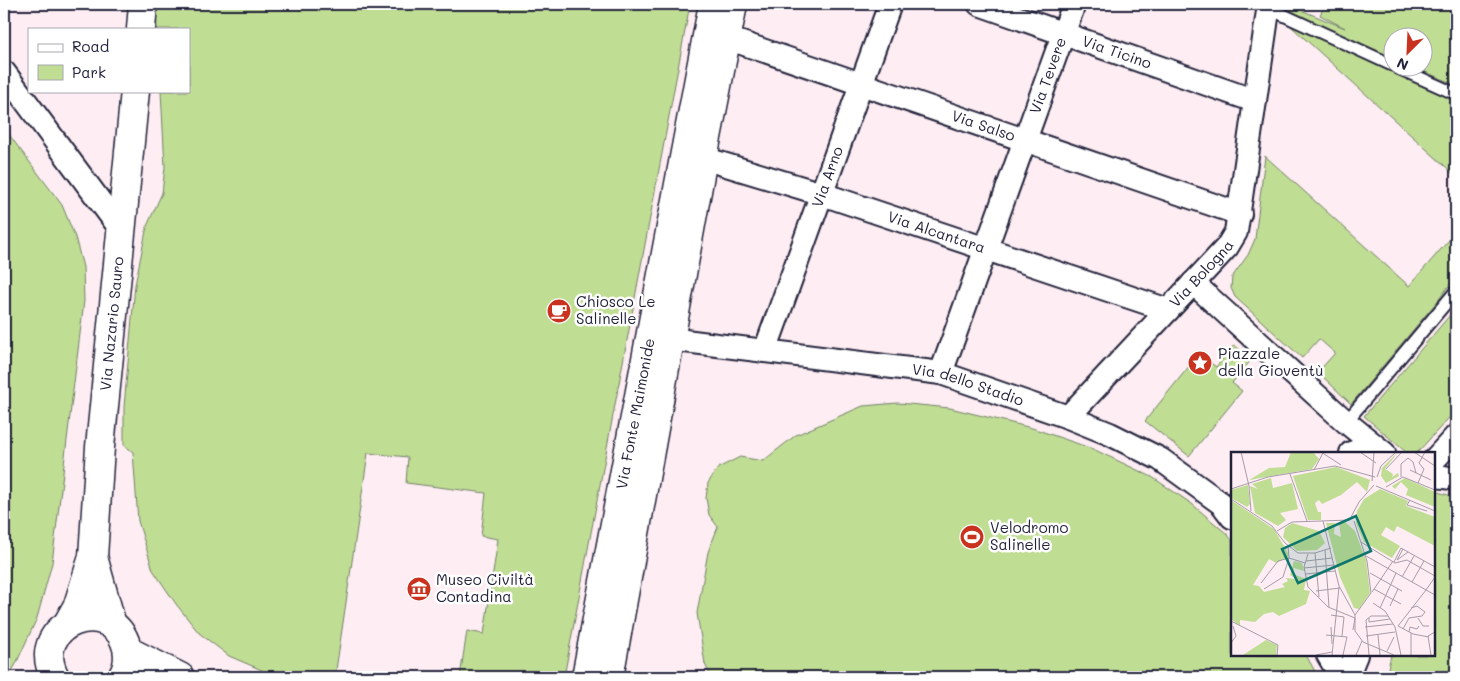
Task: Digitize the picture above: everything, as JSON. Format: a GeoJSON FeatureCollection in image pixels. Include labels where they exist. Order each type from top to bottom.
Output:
{"type":"FeatureCollection","features":[{"type":"Feature","properties":{"kind":"street"},"geometry":{"type":"LineString","coordinates":[[141,28],[143,4]]}},
{"type":"Feature","properties":{"kind":"street","name":"Via Fonte Maimonide"},"geometry":{"type":"LineString","coordinates":[[609,677],[713,4]]}},
{"type":"Feature","properties":{"kind":"street","name":"Via Fonte Maimonide"},"geometry":{"type":"LineString","coordinates":[[586,677],[660,338],[703,158],[733,4]]}},
{"type":"Feature","properties":{"kind":"street","name":"Via Arno"},"geometry":{"type":"LineString","coordinates":[[765,351],[890,4]]}},
{"type":"Feature","properties":{"kind":"street","name":"Via Ticino"},"geometry":{"type":"LineString","coordinates":[[979,4],[1255,101]]}},
{"type":"Feature","properties":{"kind":"street","name":"Via Tevere"},"geometry":{"type":"LineString","coordinates":[[941,373],[1074,4]]}},
{"type":"Feature","properties":{"kind":"street","name":"Via Bologna"},"geometry":{"type":"LineString","coordinates":[[1068,417],[1227,247],[1236,232],[1269,6]]}},
{"type":"Feature","properties":{"kind":"street","name":"Via Salso"},"geometry":{"type":"LineString","coordinates":[[727,38],[1240,214]]}},
{"type":"Feature","properties":{"kind":"street"},"geometry":{"type":"LineString","coordinates":[[4,72],[122,231]]}},
{"type":"Feature","properties":{"kind":"street","name":"Via Nazario Sauro"},"geometry":{"type":"LineString","coordinates":[[93,557],[100,447],[135,92]]}},
{"type":"Feature","properties":{"kind":"street","name":"Via Alcantara"},"geometry":{"type":"LineString","coordinates":[[703,158],[822,194],[1168,310]]}},
{"type":"Feature","properties":{"kind":"street"},"geometry":{"type":"LineString","coordinates":[[1193,283],[1378,449]]}},
{"type":"Feature","properties":{"kind":"street","name":"Via dello Stadio"},"geometry":{"type":"LineString","coordinates":[[660,338],[941,373],[1068,417],[1110,434],[1160,459],[1229,507]]}},
{"type":"Feature","properties":{"kind":"street"},"geometry":{"type":"LineString","coordinates":[[1435,459],[1456,436]]}},
{"type":"Feature","properties":{"kind":"street"},"geometry":{"type":"LineString","coordinates":[[1362,452],[1378,449]]}},
{"type":"Feature","properties":{"kind":"street"},"geometry":{"type":"LineString","coordinates":[[1435,476],[1456,480]]}},
{"type":"Feature","properties":{"kind":"street"},"geometry":{"type":"LineString","coordinates":[[51,675],[49,656],[53,640],[68,623],[78,605],[93,557]]}},
{"type":"Feature","properties":{"kind":"street"},"geometry":{"type":"LineString","coordinates":[[93,557],[112,625],[122,637],[125,664],[180,677]]}},
{"type":"Feature","properties":{"kind":"street"},"geometry":{"type":"LineString","coordinates":[[68,623],[83,618],[90,618],[112,625]]}},
{"type":"Feature","properties":{"kind":"street"},"geometry":{"type":"LineString","coordinates":[[1329,656],[1341,677]]}},
{"type":"Feature","properties":{"kind":"street"},"geometry":{"type":"LineString","coordinates":[[1347,677],[1356,656]]}},
{"type":"Feature","properties":{"kind":"lane"},"geometry":{"type":"LineString","coordinates":[[1269,6],[1382,60]]}},
{"type":"Feature","properties":{"kind":"lane"},"geometry":{"type":"LineString","coordinates":[[1420,78],[1456,94]]}},
{"type":"Feature","properties":{"kind":"lane"},"geometry":{"type":"LineString","coordinates":[[1346,422],[1456,291]]}},
{"type":"Feature","properties":{"kind":"green space"},"geometry":{"type":"Polygon","coordinates":[[[156,4],[690,4],[564,677],[460,677],[467,631],[484,634],[498,539],[481,536],[486,493],[406,483],[408,457],[368,453],[335,677],[278,677],[229,656],[199,633],[153,570],[138,521],[133,452],[124,445],[124,407],[135,285],[147,226],[162,193],[165,167],[161,92],[190,92],[190,28],[157,28],[156,4]]]}},
{"type":"Feature","properties":{"kind":"green space"},"geometry":{"type":"Polygon","coordinates":[[[1286,4],[1345,28],[1320,15],[1325,4],[1456,4],[1456,85],[1432,75],[1432,28],[1382,28],[1382,53],[1296,15],[1286,4]]]}},
{"type":"Feature","properties":{"kind":"green space"},"geometry":{"type":"Polygon","coordinates":[[[1283,19],[1382,65],[1382,78],[1410,78],[1447,95],[1456,102],[1456,176],[1283,19]]]}},
{"type":"Feature","properties":{"kind":"green space"},"geometry":{"type":"Polygon","coordinates":[[[4,128],[62,205],[75,237],[83,267],[84,301],[52,563],[37,618],[8,677],[4,677],[4,128]]]}},
{"type":"Feature","properties":{"kind":"green space"},"geometry":{"type":"Polygon","coordinates":[[[1265,156],[1409,286],[1456,232],[1456,276],[1440,298],[1351,404],[1318,372],[1335,353],[1319,339],[1302,358],[1235,297],[1231,288],[1232,277],[1248,255],[1255,239],[1265,156]]]}},
{"type":"Feature","properties":{"kind":"green space"},"geometry":{"type":"Polygon","coordinates":[[[1456,308],[1456,410],[1418,452],[1406,452],[1364,416],[1456,308]]]}},
{"type":"Feature","properties":{"kind":"green space"},"geometry":{"type":"Polygon","coordinates":[[[1234,345],[1252,359],[1232,383],[1242,391],[1189,456],[1145,421],[1199,354],[1216,367],[1234,345]]]}},
{"type":"Feature","properties":{"kind":"green space","name":"Velodromo Salinelle"},"geometry":{"type":"Polygon","coordinates":[[[898,403],[950,408],[1032,428],[1093,449],[1152,477],[1192,504],[1231,539],[1231,656],[1307,656],[1318,677],[711,677],[705,664],[697,613],[708,552],[718,527],[709,515],[706,498],[708,483],[718,468],[740,457],[763,461],[796,435],[863,406],[898,403]]]}},
{"type":"Feature","properties":{"kind":"green space"},"geometry":{"type":"Polygon","coordinates":[[[1435,491],[1456,497],[1456,677],[1388,677],[1387,673],[1391,656],[1435,656],[1435,491]]]}},
{"type":"Feature","properties":{"kind":"place","name":"Chiosco Le Salinelle"},"geometry":{"type":"Point","coordinates":[559,311]}},
{"type":"Feature","properties":{"kind":"place","name":"Piazzale della Gioventù"},"geometry":{"type":"Point","coordinates":[1200,363]}},
{"type":"Feature","properties":{"kind":"place","name":"Velodromo Salinelle"},"geometry":{"type":"Point","coordinates":[972,537]}},
{"type":"Feature","properties":{"kind":"place","name":"Museo Civiltà Contadina"},"geometry":{"type":"Point","coordinates":[419,589]}}]}
